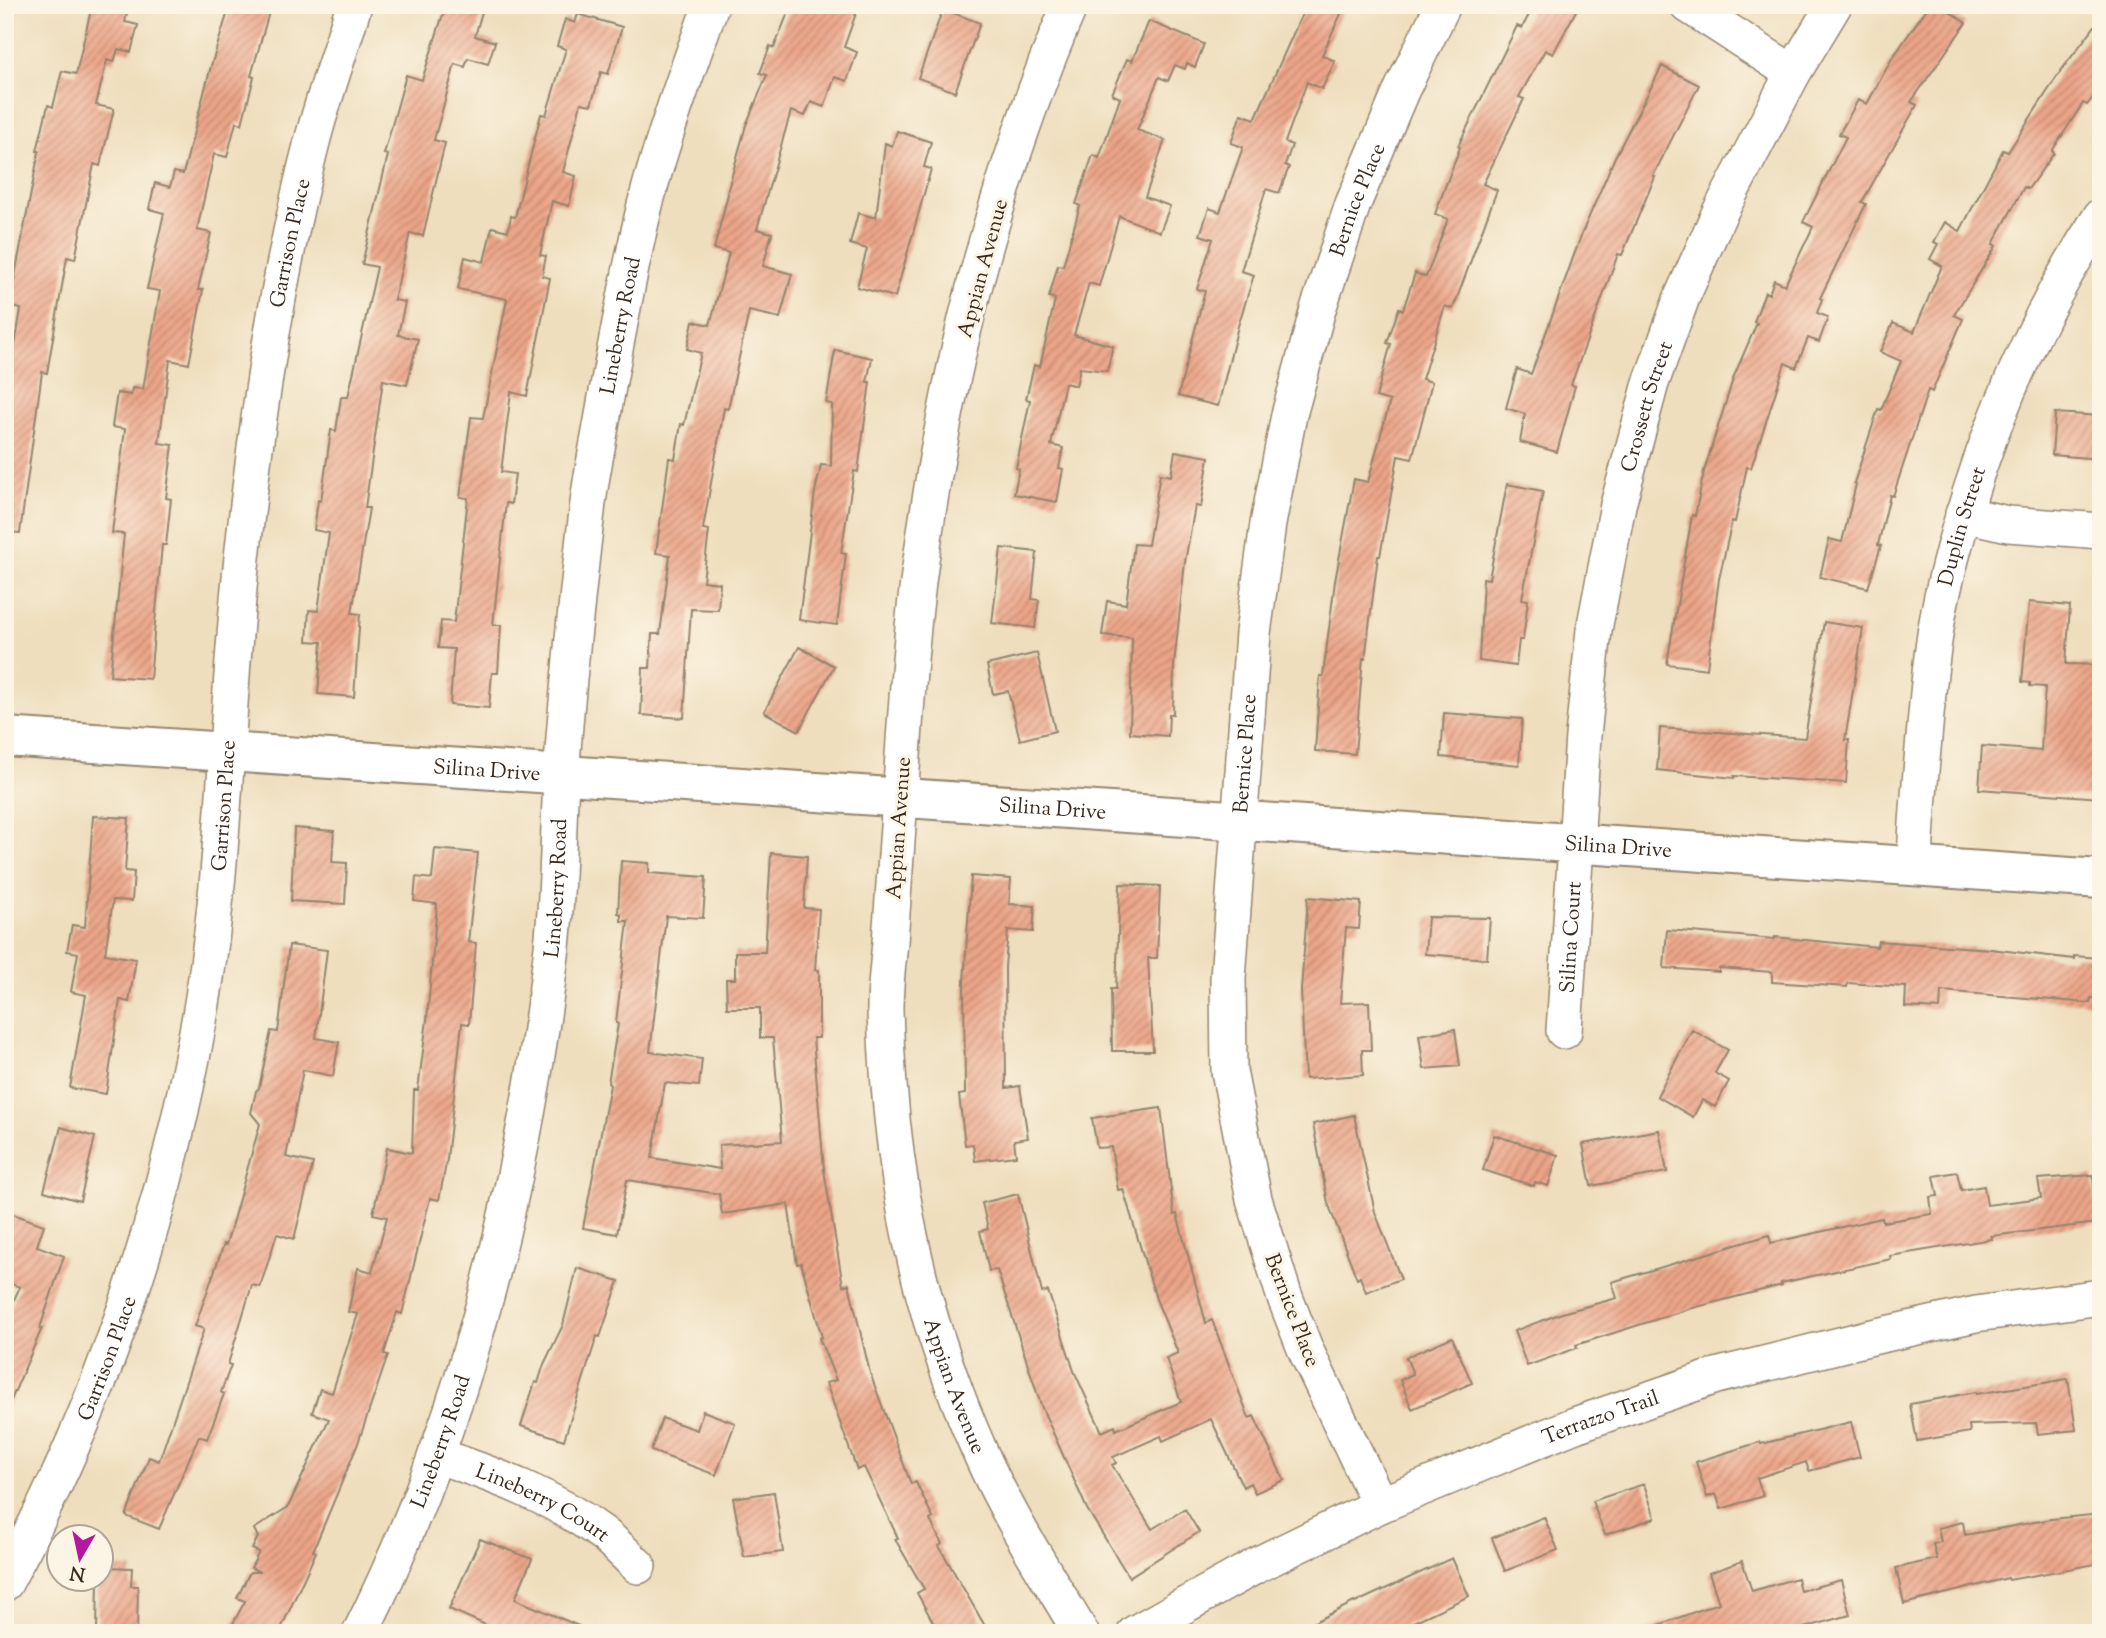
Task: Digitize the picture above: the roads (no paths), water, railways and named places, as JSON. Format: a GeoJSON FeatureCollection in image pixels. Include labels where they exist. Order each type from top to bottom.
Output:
{"type":"FeatureCollection","features":[{"type":"Feature","properties":{"kind":"street","name":"Garrison Place"},"geometry":{"type":"LineString","coordinates":[[5,1583],[80,1430],[116,1339],[151,1231],[180,1121],[200,1018],[215,911],[243,549],[265,380],[284,272],[313,138],[354,5]]}},
{"type":"Feature","properties":{"kind":"street","name":"Lineberry Road"},"geometry":{"type":"LineString","coordinates":[[360,1633],[386,1581],[436,1455],[458,1391],[492,1278],[519,1165],[552,945],[570,667],[589,497],[625,292],[646,202],[679,92],[711,5]]}},
{"type":"Feature","properties":{"kind":"street","name":"Appian Avenue"},"geometry":{"type":"LineString","coordinates":[[1070,5],[1049,53],[1007,172],[973,294],[950,393],[921,554],[908,683],[885,1006],[894,1135],[908,1225],[930,1317],[985,1462],[1006,1505],[1081,1633]]}},
{"type":"Feature","properties":{"kind":"street","name":"Bernice Place"},"geometry":{"type":"LineString","coordinates":[[1380,1505],[1306,1351],[1284,1294],[1254,1199],[1229,1071],[1228,978],[1253,634],[1268,524],[1290,415],[1318,309],[1353,204],[1402,89],[1443,5]]}},
{"type":"Feature","properties":{"kind":"street"},"geometry":{"type":"LineString","coordinates":[[1688,5],[1793,73]]}},
{"type":"Feature","properties":{"kind":"street","name":"Crossett Street"},"geometry":{"type":"LineString","coordinates":[[1577,843],[1583,736],[1594,630],[1618,505],[1651,383],[1682,297],[1719,214],[1793,73],[1834,5]]}},
{"type":"Feature","properties":{"kind":"street","name":"Duplin Street"},"geometry":{"type":"LineString","coordinates":[[1915,865],[1929,682],[1942,599],[1963,514],[1998,413],[2034,331],[2076,253],[2101,216]]}},
{"type":"Feature","properties":{"kind":"street"},"geometry":{"type":"LineString","coordinates":[[1963,514],[2008,524],[2101,531]]}},
{"type":"Feature","properties":{"kind":"street","name":"Silina Drive"},"geometry":{"type":"LineString","coordinates":[[5,737],[2101,879]]}},
{"type":"Feature","properties":{"kind":"street","name":"Silina Court"},"geometry":{"type":"LineString","coordinates":[[1564,1031],[1577,843]]}},
{"type":"Feature","properties":{"kind":"street","name":"Terrazzo Trail"},"geometry":{"type":"LineString","coordinates":[[1135,1633],[1259,1564],[1380,1505],[1575,1424],[1717,1376],[1872,1337],[1976,1314],[2101,1297]]}},
{"type":"Feature","properties":{"kind":"street","name":"Lineberry Court"},"geometry":{"type":"LineString","coordinates":[[436,1455],[503,1478],[564,1508],[603,1534],[638,1566]]}}]}
